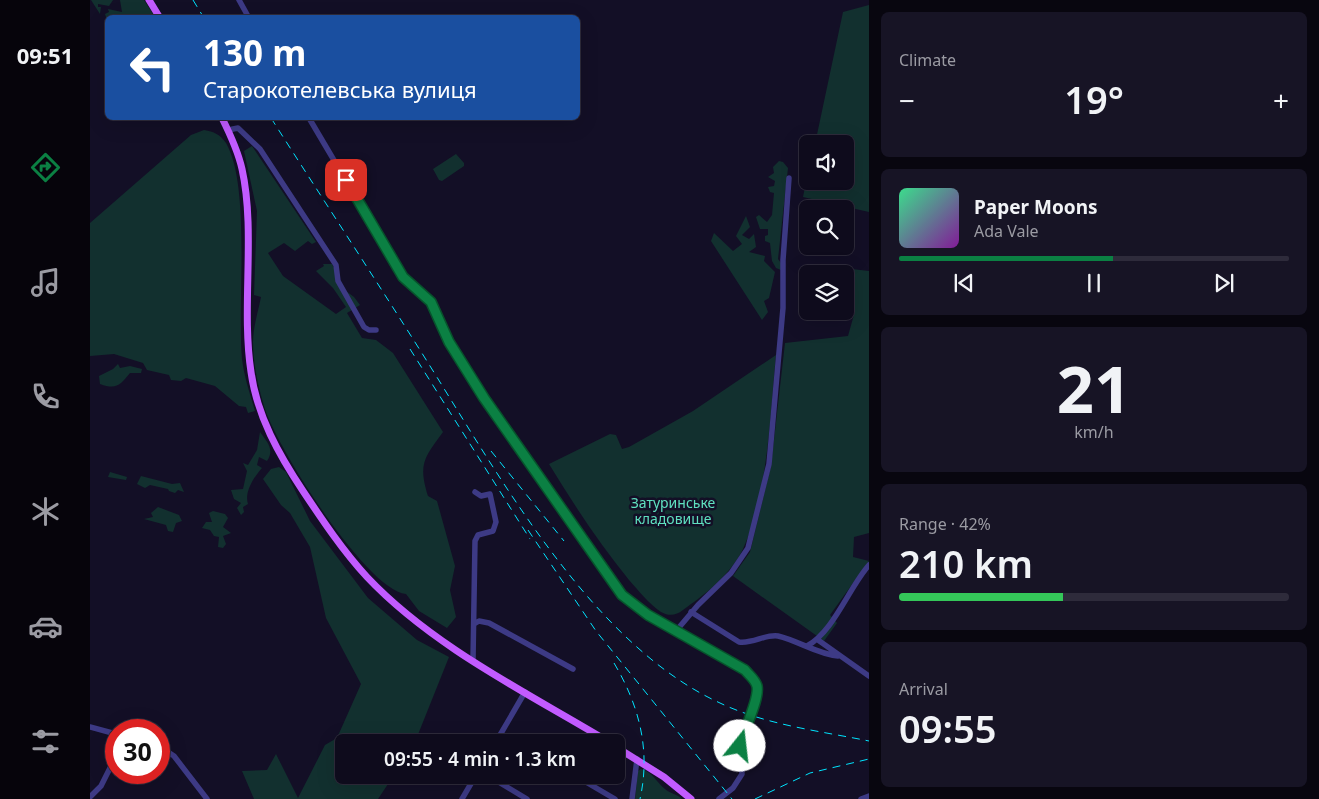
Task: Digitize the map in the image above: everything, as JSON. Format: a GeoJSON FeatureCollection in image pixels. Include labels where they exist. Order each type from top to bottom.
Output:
{"type":"FeatureCollection","features":[{"type":"Feature","properties":{"kind":"main road"},"geometry":{"type":"LineString","coordinates":[[149,0],[158,15]]}},
{"type":"Feature","properties":{"kind":"main road"},"geometry":{"type":"LineString","coordinates":[[223,120],[242,170],[245,189],[249,354],[253,385],[262,415],[274,443],[295,478],[351,559],[394,604],[448,644],[596,734]]}},
{"type":"Feature","properties":{"kind":"main road"},"geometry":{"type":"LineString","coordinates":[[625,752],[676,785],[691,799]]}},
{"type":"Feature","properties":{"kind":"street"},"geometry":{"type":"LineString","coordinates":[[239,0],[248,15]]}},
{"type":"Feature","properties":{"kind":"street"},"geometry":{"type":"LineString","coordinates":[[310,120],[403,277],[431,302],[449,342],[484,398],[622,595],[648,615],[745,670],[757,685],[757,694],[740,746],[742,774],[740,780],[719,799]]}},
{"type":"Feature","properties":{"kind":"street"},"geometry":{"type":"LineString","coordinates":[[228,130],[238,128],[260,150],[336,265],[338,281],[364,327],[369,330],[376,330]]}},
{"type":"Feature","properties":{"kind":"street"},"geometry":{"type":"LineString","coordinates":[[676,631],[691,612],[731,573],[748,548],[769,464],[784,308],[783,260],[789,178]]}},
{"type":"Feature","properties":{"kind":"street"},"geometry":{"type":"LineString","coordinates":[[473,660],[475,541],[478,536],[493,532],[496,522],[490,494],[481,496],[475,492]]}},
{"type":"Feature","properties":{"kind":"street"},"geometry":{"type":"LineString","coordinates":[[807,646],[818,640],[858,577],[869,565]]}},
{"type":"Feature","properties":{"kind":"street"},"geometry":{"type":"LineString","coordinates":[[691,612],[740,642],[748,643],[778,636],[826,655],[838,656]]}},
{"type":"Feature","properties":{"kind":"street"},"geometry":{"type":"LineString","coordinates":[[474,624],[480,621],[489,623],[573,669]]}},
{"type":"Feature","properties":{"kind":"street"},"geometry":{"type":"LineString","coordinates":[[818,640],[838,656],[869,676]]}},
{"type":"Feature","properties":{"kind":"street"},"geometry":{"type":"LineString","coordinates":[[501,734],[525,692]]}},
{"type":"Feature","properties":{"kind":"street"},"geometry":{"type":"LineString","coordinates":[[90,727],[105,732]]}},
{"type":"Feature","properties":{"kind":"street"},"geometry":{"type":"LineString","coordinates":[[170,753],[207,799]]}},
{"type":"Feature","properties":{"kind":"street"},"geometry":{"type":"LineString","coordinates":[[632,799],[637,759]]}},
{"type":"Feature","properties":{"kind":"street"},"geometry":{"type":"LineString","coordinates":[[90,798],[101,786],[105,778]]}},
{"type":"Feature","properties":{"kind":"street"},"geometry":{"type":"LineString","coordinates":[[462,799],[471,784]]}},
{"type":"Feature","properties":{"kind":"street"},"geometry":{"type":"LineString","coordinates":[[502,784],[527,799]]}},
{"type":"Feature","properties":{"kind":"street"},"geometry":{"type":"LineString","coordinates":[[589,784],[615,799]]}},
{"type":"Feature","properties":{"kind":"street"},"geometry":{"type":"LineString","coordinates":[[861,799],[869,796]]}},
{"type":"Feature","properties":{"kind":"green space"},"geometry":{"type":"Polygon","coordinates":[[[91,0],[113,0],[109,6],[98,4],[98,7],[101,7],[100,14],[91,0]]]}},
{"type":"Feature","properties":{"kind":"green space"},"geometry":{"type":"Polygon","coordinates":[[[120,0],[144,0],[154,15],[105,14],[109,12],[108,9],[122,12],[120,0]]]}},
{"type":"Feature","properties":{"kind":"green space"},"geometry":{"type":"Polygon","coordinates":[[[869,5],[869,212],[854,209],[854,200],[816,200],[803,197],[804,190],[854,190],[854,135],[817,135],[843,12],[869,5]]]}},
{"type":"Feature","properties":{"kind":"green space"},"geometry":{"type":"Polygon","coordinates":[[[204,130],[216,134],[226,143],[234,162],[238,187],[242,247],[242,359],[255,411],[248,413],[246,407],[239,406],[215,386],[186,378],[181,381],[171,380],[169,375],[147,370],[143,363],[114,354],[90,356],[90,223],[191,135],[204,130]]]}},
{"type":"Feature","properties":{"kind":"green space"},"geometry":{"type":"Polygon","coordinates":[[[252,146],[316,242],[312,244],[308,241],[295,251],[284,243],[268,253],[283,276],[336,314],[346,307],[333,288],[316,271],[324,266],[323,264],[332,264],[346,291],[360,305],[347,313],[362,338],[376,340],[393,353],[443,432],[427,455],[423,476],[428,496],[437,501],[455,566],[450,590],[456,617],[447,628],[419,611],[406,594],[389,586],[368,568],[346,543],[303,482],[285,451],[264,406],[253,350],[254,331],[261,297],[254,295],[257,211],[244,151],[252,146]]]}},
{"type":"Feature","properties":{"kind":"green space"},"geometry":{"type":"Polygon","coordinates":[[[456,154],[464,163],[464,166],[442,181],[439,180],[433,169],[456,154]]]}},
{"type":"Feature","properties":{"kind":"green space"},"geometry":{"type":"Polygon","coordinates":[[[779,161],[783,162],[788,168],[778,259],[781,263],[781,270],[776,268],[772,261],[770,243],[765,241],[768,229],[760,229],[756,217],[759,215],[767,222],[772,215],[774,193],[770,192],[768,187],[774,186],[775,181],[768,177],[774,173],[773,167],[779,161]]]}},
{"type":"Feature","properties":{"kind":"green space"},"geometry":{"type":"Polygon","coordinates":[[[746,216],[750,227],[742,235],[749,239],[754,234],[756,247],[749,252],[765,256],[764,261],[775,272],[769,298],[764,301],[768,312],[762,320],[711,241],[714,233],[733,251],[742,244],[736,236],[746,216]]]}},
{"type":"Feature","properties":{"kind":"green space"},"geometry":{"type":"Polygon","coordinates":[[[854,269],[869,271],[869,533],[854,537],[853,557],[869,561],[830,615],[837,623],[824,641],[733,576],[750,552],[771,466],[785,343],[848,336],[855,311],[854,269]]]}},
{"type":"Feature","properties":{"kind":"green space","name":"Затуринське кладовище"},"geometry":{"type":"Polygon","coordinates":[[[776,355],[770,429],[763,480],[758,504],[743,549],[728,572],[701,597],[675,614],[671,615],[661,612],[644,597],[618,566],[587,524],[549,464],[610,434],[616,435],[622,449],[629,447],[693,411],[776,355]]]}},
{"type":"Feature","properties":{"kind":"green space"},"geometry":{"type":"Polygon","coordinates":[[[118,364],[120,368],[130,366],[142,369],[141,373],[130,373],[118,385],[106,386],[100,384],[99,376],[113,369],[118,364]]]}},
{"type":"Feature","properties":{"kind":"green space"},"geometry":{"type":"Polygon","coordinates":[[[260,432],[269,446],[270,453],[267,461],[259,457],[257,465],[262,468],[250,485],[247,495],[248,504],[243,507],[244,512],[241,515],[237,508],[241,503],[234,499],[231,490],[243,489],[247,471],[243,463],[248,465],[257,450],[260,432]]]}},
{"type":"Feature","properties":{"kind":"green space"},"geometry":{"type":"Polygon","coordinates":[[[279,467],[286,472],[310,521],[368,598],[417,640],[449,657],[418,734],[339,734],[361,684],[326,618],[310,547],[290,513],[281,505],[263,479],[271,469],[279,467]]]}},
{"type":"Feature","properties":{"kind":"green space"},"geometry":{"type":"Polygon","coordinates":[[[110,472],[127,477],[126,480],[108,477],[110,472]]]}},
{"type":"Feature","properties":{"kind":"green space"},"geometry":{"type":"Polygon","coordinates":[[[141,476],[172,484],[180,483],[184,492],[178,490],[175,493],[168,489],[150,485],[145,488],[137,484],[141,476]]]}},
{"type":"Feature","properties":{"kind":"green space"},"geometry":{"type":"Polygon","coordinates":[[[158,507],[179,515],[182,521],[176,523],[173,532],[168,531],[166,525],[144,519],[153,517],[151,513],[158,507]]]}},
{"type":"Feature","properties":{"kind":"green space"},"geometry":{"type":"Polygon","coordinates":[[[213,511],[225,514],[228,518],[223,527],[231,533],[223,536],[226,544],[223,548],[218,547],[219,537],[214,536],[210,530],[202,528],[206,522],[212,522],[209,513],[213,511]]]}},
{"type":"Feature","properties":{"kind":"green space"},"geometry":{"type":"Polygon","coordinates":[[[335,739],[335,784],[388,784],[378,799],[254,799],[242,771],[267,770],[276,754],[298,798],[325,745],[335,739]]]}},
{"type":"Feature","properties":{"kind":"green space"},"geometry":{"type":"Polygon","coordinates":[[[641,769],[651,775],[667,791],[682,799],[635,799],[638,771],[641,769]]]}},
{"type":"Feature","properties":{"kind":"railway"},"geometry":{"type":"LineString","coordinates":[[193,0],[202,15]]}},
{"type":"Feature","properties":{"kind":"railway"},"geometry":{"type":"LineString","coordinates":[[272,120],[516,503],[589,598],[630,641],[673,676],[738,711],[774,722],[869,741]]}},
{"type":"Feature","properties":{"kind":"railway"},"geometry":{"type":"LineString","coordinates":[[410,349],[530,539]]}},
{"type":"Feature","properties":{"kind":"railway"},"geometry":{"type":"LineString","coordinates":[[491,451],[564,541]]}},
{"type":"Feature","properties":{"kind":"railway"},"geometry":{"type":"LineString","coordinates":[[528,530],[596,631],[732,799]]}},
{"type":"Feature","properties":{"kind":"railway"},"geometry":{"type":"LineString","coordinates":[[614,663],[630,695],[640,728],[644,763],[640,799]]}},
{"type":"Feature","properties":{"kind":"railway"},"geometry":{"type":"LineString","coordinates":[[755,799],[810,773],[869,759]]}},
{"type":"Feature","properties":{"kind":"route"},"geometry":{"type":"LineString","coordinates":[[346,180],[403,277],[431,302],[449,342],[484,398],[533,465],[622,595],[648,615],[745,670],[752,677],[757,685],[757,694],[740,746]]}}]}
